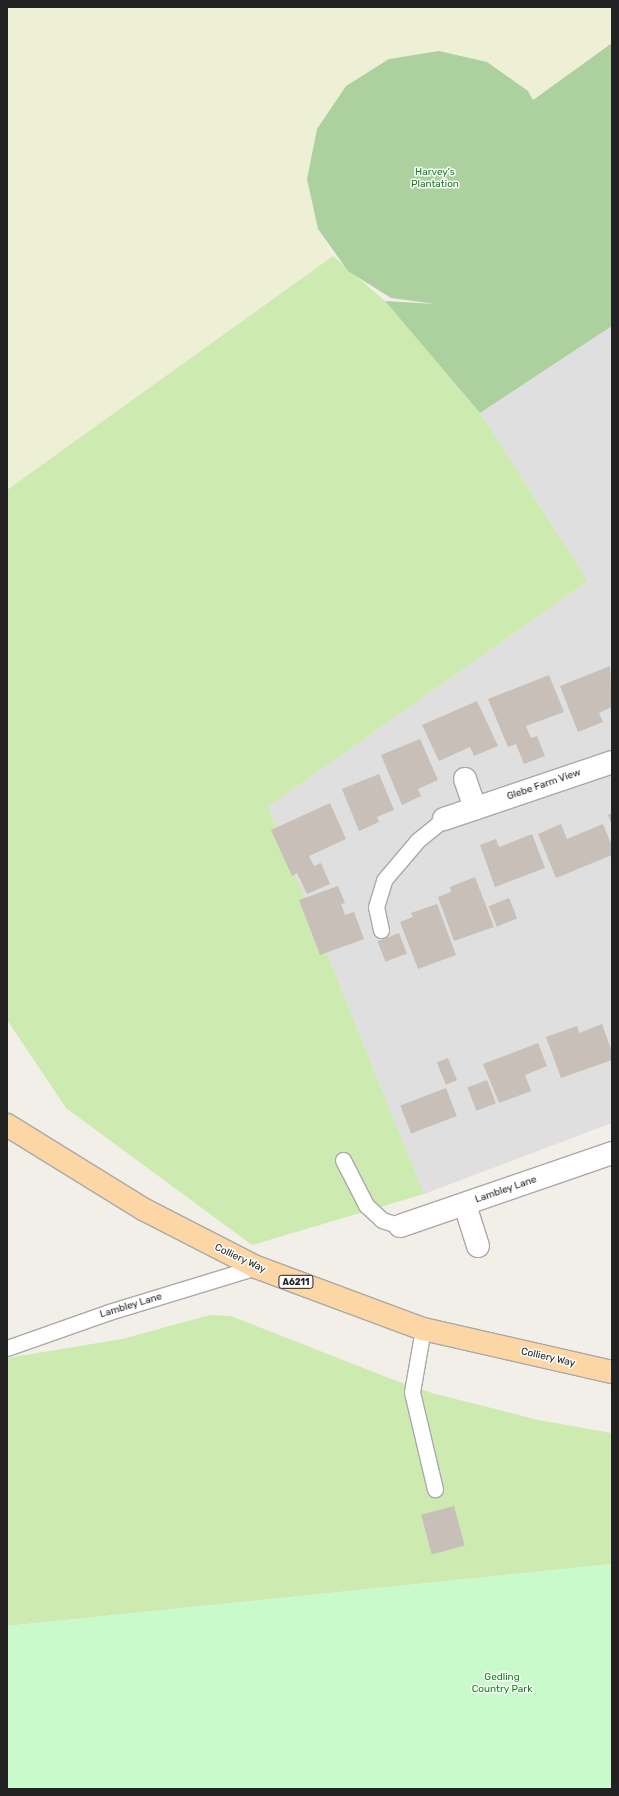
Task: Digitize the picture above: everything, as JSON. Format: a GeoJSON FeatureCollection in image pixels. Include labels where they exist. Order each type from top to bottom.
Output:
{"type":"FeatureCollection","features":[{"type":"Feature","properties":{"kind":"main road","name":"Colliery Way"},"geometry":{"type":"LineString","coordinates":[[7,1125],[143,1210],[256,1267],[423,1329],[612,1372]]}},
{"type":"Feature","properties":{"kind":"street","name":"Glebe Farm View"},"geometry":{"type":"LineString","coordinates":[[444,819],[612,762]]}},
{"type":"Feature","properties":{"kind":"street"},"geometry":{"type":"LineString","coordinates":[[465,779],[475,808]]}},
{"type":"Feature","properties":{"kind":"street","name":"Lambley Lane"},"geometry":{"type":"LineString","coordinates":[[400,1226],[465,1205],[612,1153]]}},
{"type":"Feature","properties":{"kind":"street"},"geometry":{"type":"LineString","coordinates":[[465,1205],[478,1246]]}},
{"type":"Feature","properties":{"kind":"lane","name":"Glebe Farm View"},"geometry":{"type":"LineString","coordinates":[[382,930],[376,907],[384,880],[418,840],[444,819]]}},
{"type":"Feature","properties":{"kind":"lane"},"geometry":{"type":"LineString","coordinates":[[343,1160],[366,1206],[382,1220],[400,1226]]}},
{"type":"Feature","properties":{"kind":"lane","name":"Lambley Lane"},"geometry":{"type":"LineString","coordinates":[[7,1348],[109,1312],[256,1267]]}},
{"type":"Feature","properties":{"kind":"lane"},"geometry":{"type":"LineString","coordinates":[[423,1329],[412,1392],[435,1488]]}},
{"type":"Feature","properties":{"kind":"shaded area"},"geometry":{"type":"Polygon","coordinates":[[[612,326],[612,1123],[424,1194],[268,807],[588,581],[480,413],[612,326]]]}},
{"type":"Feature","properties":{"kind":"green space"},"geometry":{"type":"Polygon","coordinates":[[[7,7],[612,7],[612,43],[533,100],[318,229],[333,256],[7,490],[7,7]]]}},
{"type":"Feature","properties":{"kind":"green space","name":"Harvey's Plantation"},"geometry":{"type":"Polygon","coordinates":[[[612,43],[612,326],[480,413],[385,301],[435,304],[391,298],[348,271],[318,229],[307,179],[317,129],[346,86],[389,59],[439,51],[487,62],[528,91],[533,100],[612,43]]]}},
{"type":"Feature","properties":{"kind":"green space"},"geometry":{"type":"Polygon","coordinates":[[[333,256],[385,301],[480,413],[588,581],[268,807],[424,1194],[252,1245],[66,1108],[7,1020],[7,490],[333,256]]]}},
{"type":"Feature","properties":{"kind":"green space"},"geometry":{"type":"Polygon","coordinates":[[[210,1315],[231,1316],[394,1380],[432,1393],[538,1420],[612,1433],[612,1564],[7,1626],[7,1358],[122,1339],[210,1315]]]}},
{"type":"Feature","properties":{"kind":"green space","name":"Gedling Country Park"},"geometry":{"type":"Polygon","coordinates":[[[612,1564],[612,1789],[7,1789],[7,1626],[612,1564]]]}},
{"type":"Feature","properties":{"kind":"building"},"geometry":{"type":"Polygon","coordinates":[[[610,666],[612,707],[599,713],[603,722],[578,732],[560,686],[610,666]]]}},
{"type":"Feature","properties":{"kind":"building"},"geometry":{"type":"Polygon","coordinates":[[[549,675],[564,712],[526,726],[531,738],[537,736],[545,756],[524,764],[516,744],[508,747],[488,699],[549,675]]]}},
{"type":"Feature","properties":{"kind":"building"},"geometry":{"type":"Polygon","coordinates":[[[477,701],[498,746],[474,756],[470,747],[439,761],[422,725],[477,701]]]}},
{"type":"Feature","properties":{"kind":"building"},"geometry":{"type":"Polygon","coordinates":[[[420,739],[438,780],[418,789],[421,796],[402,805],[381,755],[420,739]]]}},
{"type":"Feature","properties":{"kind":"building"},"geometry":{"type":"Polygon","coordinates":[[[379,774],[394,810],[377,817],[379,822],[359,831],[342,789],[379,774]]]}},
{"type":"Feature","properties":{"kind":"building"},"geometry":{"type":"Polygon","coordinates":[[[330,803],[346,839],[309,856],[314,866],[321,863],[330,884],[307,894],[297,873],[292,876],[271,830],[330,803]]]}},
{"type":"Feature","properties":{"kind":"building"},"geometry":{"type":"Polygon","coordinates":[[[612,813],[612,826],[608,815],[612,813]]]}},
{"type":"Feature","properties":{"kind":"building"},"geometry":{"type":"Polygon","coordinates":[[[561,824],[567,839],[603,824],[612,846],[612,855],[556,878],[538,834],[561,824]]]}},
{"type":"Feature","properties":{"kind":"building"},"geometry":{"type":"Polygon","coordinates":[[[532,834],[545,868],[495,887],[480,845],[496,839],[499,847],[532,834]]]}},
{"type":"Feature","properties":{"kind":"building"},"geometry":{"type":"Polygon","coordinates":[[[475,877],[494,927],[454,941],[438,897],[451,892],[450,887],[475,877]]]}},
{"type":"Feature","properties":{"kind":"building"},"geometry":{"type":"Polygon","coordinates":[[[338,886],[345,903],[341,904],[345,915],[354,912],[364,939],[320,955],[299,900],[338,886]]]}},
{"type":"Feature","properties":{"kind":"building"},"geometry":{"type":"Polygon","coordinates":[[[509,898],[517,918],[497,927],[489,906],[509,898]]]}},
{"type":"Feature","properties":{"kind":"building"},"geometry":{"type":"Polygon","coordinates":[[[437,904],[456,955],[418,969],[400,922],[413,917],[411,913],[437,904]]]}},
{"type":"Feature","properties":{"kind":"building"},"geometry":{"type":"Polygon","coordinates":[[[399,933],[407,954],[385,962],[378,941],[399,933]]]}},
{"type":"Feature","properties":{"kind":"building"},"geometry":{"type":"Polygon","coordinates":[[[602,1024],[612,1052],[612,1060],[561,1078],[546,1037],[577,1026],[579,1033],[602,1024]]]}},
{"type":"Feature","properties":{"kind":"building"},"geometry":{"type":"Polygon","coordinates":[[[538,1043],[547,1066],[525,1075],[531,1091],[499,1103],[483,1064],[538,1043]]]}},
{"type":"Feature","properties":{"kind":"building"},"geometry":{"type":"Polygon","coordinates":[[[448,1058],[457,1080],[446,1085],[437,1062],[448,1058]]]}},
{"type":"Feature","properties":{"kind":"building"},"geometry":{"type":"Polygon","coordinates":[[[487,1080],[496,1103],[476,1111],[467,1088],[487,1080]]]}},
{"type":"Feature","properties":{"kind":"building"},"geometry":{"type":"Polygon","coordinates":[[[446,1088],[457,1116],[411,1134],[400,1106],[446,1088]]]}},
{"type":"Feature","properties":{"kind":"building"},"geometry":{"type":"Polygon","coordinates":[[[454,1506],[465,1546],[432,1554],[421,1515],[454,1506]]]}}]}
